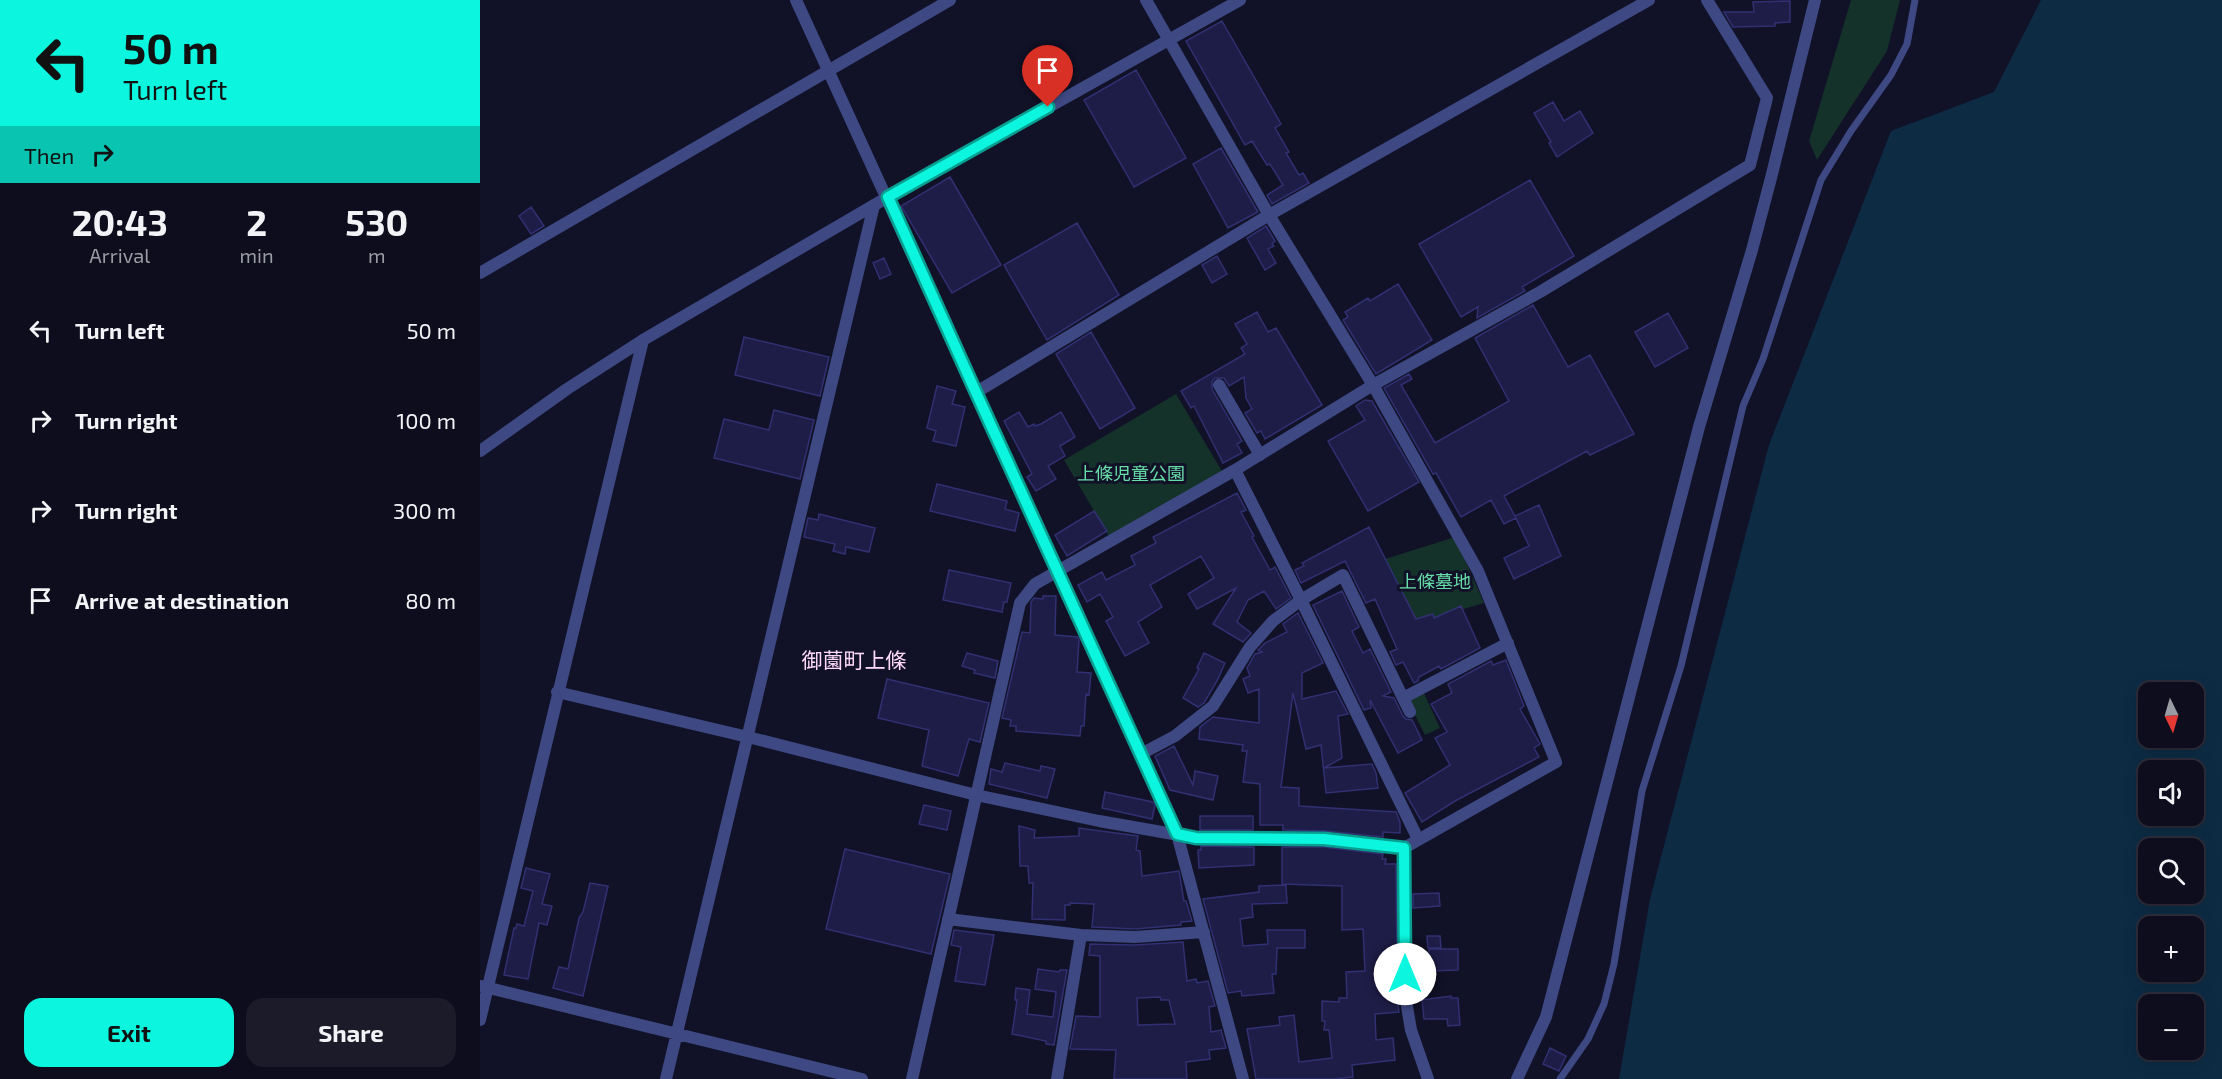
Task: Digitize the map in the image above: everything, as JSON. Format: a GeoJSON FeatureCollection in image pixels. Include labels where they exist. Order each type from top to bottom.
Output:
{"type":"FeatureCollection","features":[{"type":"Feature","properties":{"kind":"street"},"geometry":{"type":"LineString","coordinates":[[796,0],[888,197],[1177,834],[1243,1079]]}},
{"type":"Feature","properties":{"kind":"street"},"geometry":{"type":"LineString","coordinates":[[480,273],[950,0]]}},
{"type":"Feature","properties":{"kind":"street"},"geometry":{"type":"LineString","coordinates":[[557,692],[748,737],[976,795],[1099,821],[1196,838],[1324,839],[1404,848],[1556,762],[1478,571],[1373,385],[1269,216],[1146,0]]}},
{"type":"Feature","properties":{"kind":"street"},"geometry":{"type":"LineString","coordinates":[[480,451],[567,388],[643,340],[888,197],[1240,0]]}},
{"type":"Feature","properties":{"kind":"street"},"geometry":{"type":"LineString","coordinates":[[975,393],[1269,216],[1649,0]]}},
{"type":"Feature","properties":{"kind":"street"},"geometry":{"type":"LineString","coordinates":[[912,1079],[1020,603],[1035,584],[1235,471],[1373,385],[1540,292],[1750,165],[1767,98],[1707,0]]}},
{"type":"Feature","properties":{"kind":"street"},"geometry":{"type":"LineString","coordinates":[[1518,1079],[1546,1017],[1699,427],[1768,188],[1815,0]]}},
{"type":"Feature","properties":{"kind":"street"},"geometry":{"type":"LineString","coordinates":[[666,1079],[874,205]]}},
{"type":"Feature","properties":{"kind":"street"},"geometry":{"type":"LineString","coordinates":[[480,1020],[484,986],[643,340]]}},
{"type":"Feature","properties":{"kind":"street"},"geometry":{"type":"LineString","coordinates":[[1219,385],[1260,455]]}},
{"type":"Feature","properties":{"kind":"street"},"geometry":{"type":"LineString","coordinates":[[1235,471],[1418,839]]}},
{"type":"Feature","properties":{"kind":"street"},"geometry":{"type":"LineString","coordinates":[[1141,754],[1175,736],[1213,706],[1250,646],[1273,621],[1301,600],[1343,575],[1410,712]]}},
{"type":"Feature","properties":{"kind":"street"},"geometry":{"type":"LineString","coordinates":[[1403,698],[1508,643]]}},
{"type":"Feature","properties":{"kind":"street"},"geometry":{"type":"LineString","coordinates":[[1404,848],[1405,995],[1411,1030],[1428,1079]]}},
{"type":"Feature","properties":{"kind":"street"},"geometry":{"type":"LineString","coordinates":[[948,919],[1081,935],[1135,937],[1204,932]]}},
{"type":"Feature","properties":{"kind":"street"},"geometry":{"type":"LineString","coordinates":[[1057,1079],[1081,935]]}},
{"type":"Feature","properties":{"kind":"street"},"geometry":{"type":"LineString","coordinates":[[484,986],[862,1079]]}},
{"type":"Feature","properties":{"kind":"lane"},"geometry":{"type":"LineString","coordinates":[[1560,1079],[1588,1039],[1605,1004],[1614,964],[1642,791],[1681,666],[1743,406],[1763,359],[1821,180],[1851,131],[1891,75],[1907,45],[1915,0]]}},
{"type":"Feature","properties":{"kind":"green space"},"geometry":{"type":"Polygon","coordinates":[[[1851,0],[1900,0],[1887,51],[1817,160],[1809,141],[1851,0]]]}},
{"type":"Feature","properties":{"kind":"green space","name":"上條児童公園"},"geometry":{"type":"Polygon","coordinates":[[[1176,394],[1223,473],[1110,538],[1064,460],[1176,394]]]}},
{"type":"Feature","properties":{"kind":"green space","name":"上條墓地"},"geometry":{"type":"Polygon","coordinates":[[[1455,537],[1484,603],[1416,623],[1385,559],[1455,537]]]}},
{"type":"Feature","properties":{"kind":"green space"},"geometry":{"type":"Polygon","coordinates":[[[1423,691],[1440,728],[1425,735],[1407,699],[1423,691]]]}},
{"type":"Feature","properties":{"kind":"water"},"geometry":{"type":"Polygon","coordinates":[[[2041,0],[2222,0],[2222,1079],[1619,1079],[1650,899],[1769,445],[1891,131],[1994,92],[2041,0]]]}},
{"type":"Feature","properties":{"kind":"building"},"geometry":{"type":"Polygon","coordinates":[[[1790,1],[1790,22],[1775,23],[1775,26],[1733,27],[1724,12],[1754,12],[1753,2],[1790,1]]]}},
{"type":"Feature","properties":{"kind":"building"},"geometry":{"type":"Polygon","coordinates":[[[1222,21],[1281,124],[1275,128],[1289,152],[1286,153],[1299,175],[1303,173],[1309,183],[1272,204],[1267,195],[1283,185],[1252,141],[1245,145],[1186,41],[1222,21]]]}},
{"type":"Feature","properties":{"kind":"building"},"geometry":{"type":"Polygon","coordinates":[[[1136,70],[1186,158],[1134,187],[1084,100],[1136,70]]]}},
{"type":"Feature","properties":{"kind":"building"},"geometry":{"type":"Polygon","coordinates":[[[1553,102],[1564,121],[1580,111],[1593,133],[1557,157],[1534,113],[1553,102]]]}},
{"type":"Feature","properties":{"kind":"building"},"geometry":{"type":"Polygon","coordinates":[[[1221,148],[1258,212],[1228,228],[1193,164],[1221,148]]]}},
{"type":"Feature","properties":{"kind":"building"},"geometry":{"type":"Polygon","coordinates":[[[950,177],[1001,265],[952,293],[901,206],[950,177]]]}},
{"type":"Feature","properties":{"kind":"building"},"geometry":{"type":"Polygon","coordinates":[[[1530,180],[1574,256],[1522,287],[1525,291],[1477,318],[1478,307],[1461,317],[1419,244],[1530,180]]]}},
{"type":"Feature","properties":{"kind":"building"},"geometry":{"type":"Polygon","coordinates":[[[531,207],[544,226],[531,234],[519,216],[531,207]]]}},
{"type":"Feature","properties":{"kind":"building"},"geometry":{"type":"Polygon","coordinates":[[[1077,223],[1119,295],[1047,340],[1004,265],[1077,223]]]}},
{"type":"Feature","properties":{"kind":"building"},"geometry":{"type":"Polygon","coordinates":[[[1266,226],[1275,241],[1272,244],[1274,246],[1268,249],[1276,263],[1265,270],[1247,238],[1266,226]]]}},
{"type":"Feature","properties":{"kind":"building"},"geometry":{"type":"Polygon","coordinates":[[[1217,256],[1227,274],[1212,283],[1202,265],[1217,256]]]}},
{"type":"Feature","properties":{"kind":"building"},"geometry":{"type":"Polygon","coordinates":[[[884,258],[891,274],[880,279],[873,263],[884,258]]]}},
{"type":"Feature","properties":{"kind":"building"},"geometry":{"type":"Polygon","coordinates":[[[1398,284],[1432,340],[1376,374],[1343,320],[1348,317],[1345,312],[1368,298],[1370,301],[1398,284]]]}},
{"type":"Feature","properties":{"kind":"building"},"geometry":{"type":"Polygon","coordinates":[[[1533,305],[1568,367],[1590,355],[1634,434],[1590,455],[1587,451],[1504,496],[1516,518],[1504,524],[1491,500],[1461,517],[1436,473],[1433,474],[1384,388],[1409,374],[1412,379],[1401,385],[1435,443],[1509,401],[1475,338],[1533,305]]]}},
{"type":"Feature","properties":{"kind":"building"},"geometry":{"type":"Polygon","coordinates":[[[1257,312],[1268,332],[1276,328],[1322,405],[1265,439],[1261,431],[1257,433],[1245,413],[1252,409],[1246,398],[1244,377],[1229,386],[1224,378],[1215,378],[1212,381],[1212,389],[1242,441],[1237,444],[1242,453],[1223,463],[1194,406],[1191,408],[1181,391],[1245,354],[1241,348],[1247,344],[1235,324],[1257,312]]]}},
{"type":"Feature","properties":{"kind":"building"},"geometry":{"type":"Polygon","coordinates":[[[1668,313],[1688,348],[1655,367],[1635,332],[1668,313]]]}},
{"type":"Feature","properties":{"kind":"building"},"geometry":{"type":"Polygon","coordinates":[[[1091,332],[1135,408],[1100,429],[1056,354],[1091,332]]]}},
{"type":"Feature","properties":{"kind":"building"},"geometry":{"type":"Polygon","coordinates":[[[744,337],[829,357],[820,396],[735,375],[744,337]]]}},
{"type":"Feature","properties":{"kind":"building"},"geometry":{"type":"Polygon","coordinates":[[[937,386],[956,391],[952,404],[965,407],[956,446],[933,441],[936,431],[927,428],[937,386]]]}},
{"type":"Feature","properties":{"kind":"building"},"geometry":{"type":"Polygon","coordinates":[[[1365,400],[1372,401],[1419,482],[1368,511],[1328,441],[1365,420],[1356,406],[1365,400]]]}},
{"type":"Feature","properties":{"kind":"building"},"geometry":{"type":"Polygon","coordinates":[[[774,410],[814,420],[800,479],[714,458],[724,419],[769,430],[774,410]]]}},
{"type":"Feature","properties":{"kind":"building"},"geometry":{"type":"Polygon","coordinates":[[[1019,412],[1028,427],[1041,424],[1061,412],[1075,437],[1060,446],[1065,456],[1048,466],[1056,479],[1036,491],[1027,477],[1032,474],[1004,421],[1019,412]]]}},
{"type":"Feature","properties":{"kind":"building"},"geometry":{"type":"Polygon","coordinates":[[[937,484],[1007,501],[1005,509],[1019,513],[1015,531],[930,511],[937,484]]]}},
{"type":"Feature","properties":{"kind":"building"},"geometry":{"type":"Polygon","coordinates":[[[1237,493],[1246,510],[1241,512],[1254,536],[1252,537],[1270,570],[1275,567],[1291,598],[1276,609],[1264,591],[1248,600],[1237,622],[1251,633],[1243,642],[1213,624],[1236,588],[1197,609],[1188,594],[1214,578],[1201,556],[1150,585],[1162,607],[1138,622],[1149,643],[1125,656],[1106,621],[1113,617],[1100,594],[1087,602],[1078,585],[1102,572],[1106,580],[1135,565],[1131,556],[1156,543],[1153,537],[1237,493]]]}},
{"type":"Feature","properties":{"kind":"building"},"geometry":{"type":"Polygon","coordinates":[[[1539,505],[1561,556],[1514,579],[1504,558],[1529,546],[1515,516],[1539,505]]]}},
{"type":"Feature","properties":{"kind":"building"},"geometry":{"type":"Polygon","coordinates":[[[1094,511],[1107,531],[1067,556],[1055,535],[1094,511]]]}},
{"type":"Feature","properties":{"kind":"building"},"geometry":{"type":"Polygon","coordinates":[[[819,514],[875,528],[869,552],[846,547],[845,554],[833,551],[835,544],[804,537],[808,518],[818,520],[819,514]]]}},
{"type":"Feature","properties":{"kind":"building"},"geometry":{"type":"Polygon","coordinates":[[[1369,527],[1416,619],[1433,614],[1434,618],[1461,606],[1480,648],[1441,669],[1439,666],[1419,677],[1414,683],[1403,662],[1396,665],[1390,652],[1397,649],[1375,599],[1366,603],[1345,561],[1301,583],[1295,570],[1304,566],[1302,563],[1369,527]]]}},
{"type":"Feature","properties":{"kind":"building"},"geometry":{"type":"Polygon","coordinates":[[[949,570],[1011,583],[1007,602],[1004,602],[1002,612],[943,600],[949,570]]]}},
{"type":"Feature","properties":{"kind":"building"},"geometry":{"type":"Polygon","coordinates":[[[1342,591],[1359,627],[1352,631],[1363,653],[1370,649],[1391,692],[1383,696],[1394,698],[1403,716],[1412,720],[1422,740],[1398,753],[1370,700],[1371,708],[1364,710],[1313,605],[1342,591]]]}},
{"type":"Feature","properties":{"kind":"building"},"geometry":{"type":"Polygon","coordinates":[[[1043,596],[1056,596],[1055,635],[1078,637],[1077,672],[1091,673],[1089,695],[1086,694],[1084,726],[1081,726],[1080,736],[1016,731],[1016,726],[1010,726],[1011,720],[1002,718],[1022,632],[1030,633],[1031,602],[1034,598],[1043,599],[1043,596]]]}},
{"type":"Feature","properties":{"kind":"building"},"geometry":{"type":"Polygon","coordinates":[[[1298,613],[1323,663],[1302,673],[1302,699],[1336,691],[1348,714],[1338,716],[1342,758],[1324,768],[1372,764],[1378,788],[1326,793],[1321,745],[1306,749],[1293,693],[1281,787],[1299,788],[1299,806],[1396,812],[1400,822],[1400,833],[1383,832],[1383,837],[1325,831],[1283,830],[1283,825],[1260,825],[1260,784],[1243,782],[1247,751],[1242,751],[1243,745],[1199,739],[1200,727],[1213,717],[1259,723],[1259,689],[1248,693],[1243,679],[1250,676],[1247,668],[1255,654],[1262,652],[1258,650],[1265,643],[1287,632],[1283,624],[1298,613]]]}},
{"type":"Feature","properties":{"kind":"building"},"geometry":{"type":"Polygon","coordinates":[[[967,653],[998,661],[995,678],[974,673],[975,670],[962,666],[967,653]]]}},
{"type":"Feature","properties":{"kind":"building"},"geometry":{"type":"Polygon","coordinates":[[[1204,653],[1225,663],[1204,703],[1198,707],[1183,698],[1199,669],[1197,668],[1204,653]]]}},
{"type":"Feature","properties":{"kind":"building"},"geometry":{"type":"Polygon","coordinates":[[[1506,660],[1524,706],[1520,709],[1540,744],[1534,748],[1539,757],[1455,801],[1422,822],[1405,793],[1450,765],[1435,738],[1447,732],[1431,704],[1452,693],[1448,684],[1491,661],[1493,665],[1506,660]]]}},
{"type":"Feature","properties":{"kind":"building"},"geometry":{"type":"Polygon","coordinates":[[[887,679],[989,703],[980,742],[969,739],[958,776],[922,766],[929,730],[878,718],[887,679]]]}},
{"type":"Feature","properties":{"kind":"building"},"geometry":{"type":"Polygon","coordinates":[[[1174,746],[1193,785],[1195,771],[1218,776],[1213,800],[1170,790],[1155,756],[1174,746]]]}},
{"type":"Feature","properties":{"kind":"building"},"geometry":{"type":"Polygon","coordinates":[[[1005,763],[1040,771],[1041,766],[1055,769],[1047,798],[989,784],[991,769],[1002,772],[1005,763]]]}},
{"type":"Feature","properties":{"kind":"building"},"geometry":{"type":"Polygon","coordinates":[[[1105,792],[1153,802],[1155,805],[1152,819],[1102,808],[1105,792]]]}},
{"type":"Feature","properties":{"kind":"building"},"geometry":{"type":"Polygon","coordinates":[[[924,805],[951,811],[947,830],[919,824],[924,805]]]}},
{"type":"Feature","properties":{"kind":"building"},"geometry":{"type":"Polygon","coordinates":[[[1200,816],[1253,816],[1253,830],[1200,830],[1200,816]]]}},
{"type":"Feature","properties":{"kind":"building"},"geometry":{"type":"Polygon","coordinates":[[[1019,826],[1035,830],[1034,838],[1079,836],[1079,828],[1138,836],[1136,850],[1140,851],[1142,876],[1179,871],[1184,901],[1186,901],[1192,921],[1181,922],[1181,925],[1135,929],[1092,927],[1094,904],[1070,903],[1070,905],[1065,905],[1065,920],[1032,919],[1033,883],[1029,883],[1028,866],[1020,866],[1019,826]]]}},
{"type":"Feature","properties":{"kind":"building"},"geometry":{"type":"Polygon","coordinates":[[[1201,846],[1254,847],[1254,865],[1199,868],[1198,850],[1201,850],[1201,846]]]}},
{"type":"Feature","properties":{"kind":"building"},"geometry":{"type":"Polygon","coordinates":[[[1282,847],[1324,847],[1383,854],[1382,859],[1386,859],[1385,864],[1396,864],[1397,965],[1391,966],[1392,999],[1397,999],[1399,1012],[1375,1014],[1376,1040],[1393,1038],[1395,1060],[1352,1065],[1353,1077],[1256,1079],[1247,1029],[1280,1025],[1279,1017],[1294,1015],[1299,1062],[1332,1058],[1329,1030],[1324,1030],[1325,1021],[1322,1021],[1322,1001],[1339,1002],[1339,998],[1347,998],[1346,972],[1365,971],[1363,929],[1342,930],[1342,886],[1282,884],[1282,847]]]}},
{"type":"Feature","properties":{"kind":"building"},"geometry":{"type":"Polygon","coordinates":[[[845,849],[950,874],[931,954],[826,929],[845,849]]]}},
{"type":"Feature","properties":{"kind":"building"},"geometry":{"type":"Polygon","coordinates":[[[526,868],[550,874],[542,904],[552,906],[547,925],[539,923],[528,979],[504,975],[514,928],[517,924],[524,926],[533,891],[521,888],[526,868]]]}},
{"type":"Feature","properties":{"kind":"building"},"geometry":{"type":"Polygon","coordinates":[[[590,883],[608,886],[583,996],[553,988],[559,967],[568,969],[579,918],[583,912],[590,883]]]}},
{"type":"Feature","properties":{"kind":"building"},"geometry":{"type":"Polygon","coordinates":[[[1286,885],[1287,903],[1252,904],[1253,917],[1240,919],[1243,946],[1268,944],[1267,930],[1305,930],[1305,948],[1277,948],[1276,974],[1272,974],[1274,993],[1242,996],[1241,991],[1228,993],[1203,899],[1259,892],[1259,886],[1286,885]]]}},
{"type":"Feature","properties":{"kind":"building"},"geometry":{"type":"Polygon","coordinates":[[[1439,893],[1440,906],[1413,908],[1413,894],[1439,893]]]}},
{"type":"Feature","properties":{"kind":"building"},"geometry":{"type":"Polygon","coordinates":[[[954,930],[994,935],[985,985],[955,981],[961,947],[951,945],[954,930]]]}},
{"type":"Feature","properties":{"kind":"building"},"geometry":{"type":"Polygon","coordinates":[[[1427,936],[1440,936],[1441,948],[1428,948],[1427,936]]]}},
{"type":"Feature","properties":{"kind":"building"},"geometry":{"type":"Polygon","coordinates":[[[1183,942],[1187,981],[1196,979],[1197,983],[1208,981],[1215,1006],[1209,1007],[1211,1032],[1221,1030],[1226,1048],[1209,1050],[1210,1059],[1186,1062],[1187,1079],[1114,1079],[1116,1050],[1070,1049],[1076,1016],[1100,1017],[1100,956],[1089,955],[1090,944],[1135,945],[1183,942]],[[1160,997],[1137,998],[1138,1025],[1175,1024],[1169,1000],[1161,1000],[1160,997]]]}},
{"type":"Feature","properties":{"kind":"building"},"geometry":{"type":"Polygon","coordinates":[[[1429,949],[1458,949],[1458,970],[1429,971],[1429,949]]]}},
{"type":"Feature","properties":{"kind":"building"},"geometry":{"type":"Polygon","coordinates":[[[1038,969],[1059,972],[1067,970],[1054,1045],[1046,1044],[1046,1041],[1012,1034],[1017,1000],[1015,1000],[1016,988],[1030,990],[1027,1014],[1053,1017],[1056,992],[1035,989],[1038,969]]]}},
{"type":"Feature","properties":{"kind":"building"},"geometry":{"type":"Polygon","coordinates":[[[1451,996],[1451,998],[1458,998],[1460,1025],[1448,1026],[1447,1019],[1424,1019],[1422,1000],[1451,996]]]}},
{"type":"Feature","properties":{"kind":"building"},"geometry":{"type":"Polygon","coordinates":[[[1550,1048],[1566,1056],[1559,1071],[1543,1064],[1550,1048]]]}},
{"type":"Feature","properties":{"kind":"district","name":"御薗町上條"},"geometry":{"type":"Point","coordinates":[854,659]}},
{"type":"Feature","properties":{"kind":"route"},"geometry":{"type":"LineString","coordinates":[[1048,107],[888,197],[1177,834],[1196,838],[1324,839],[1404,848],[1405,974]]}}]}
